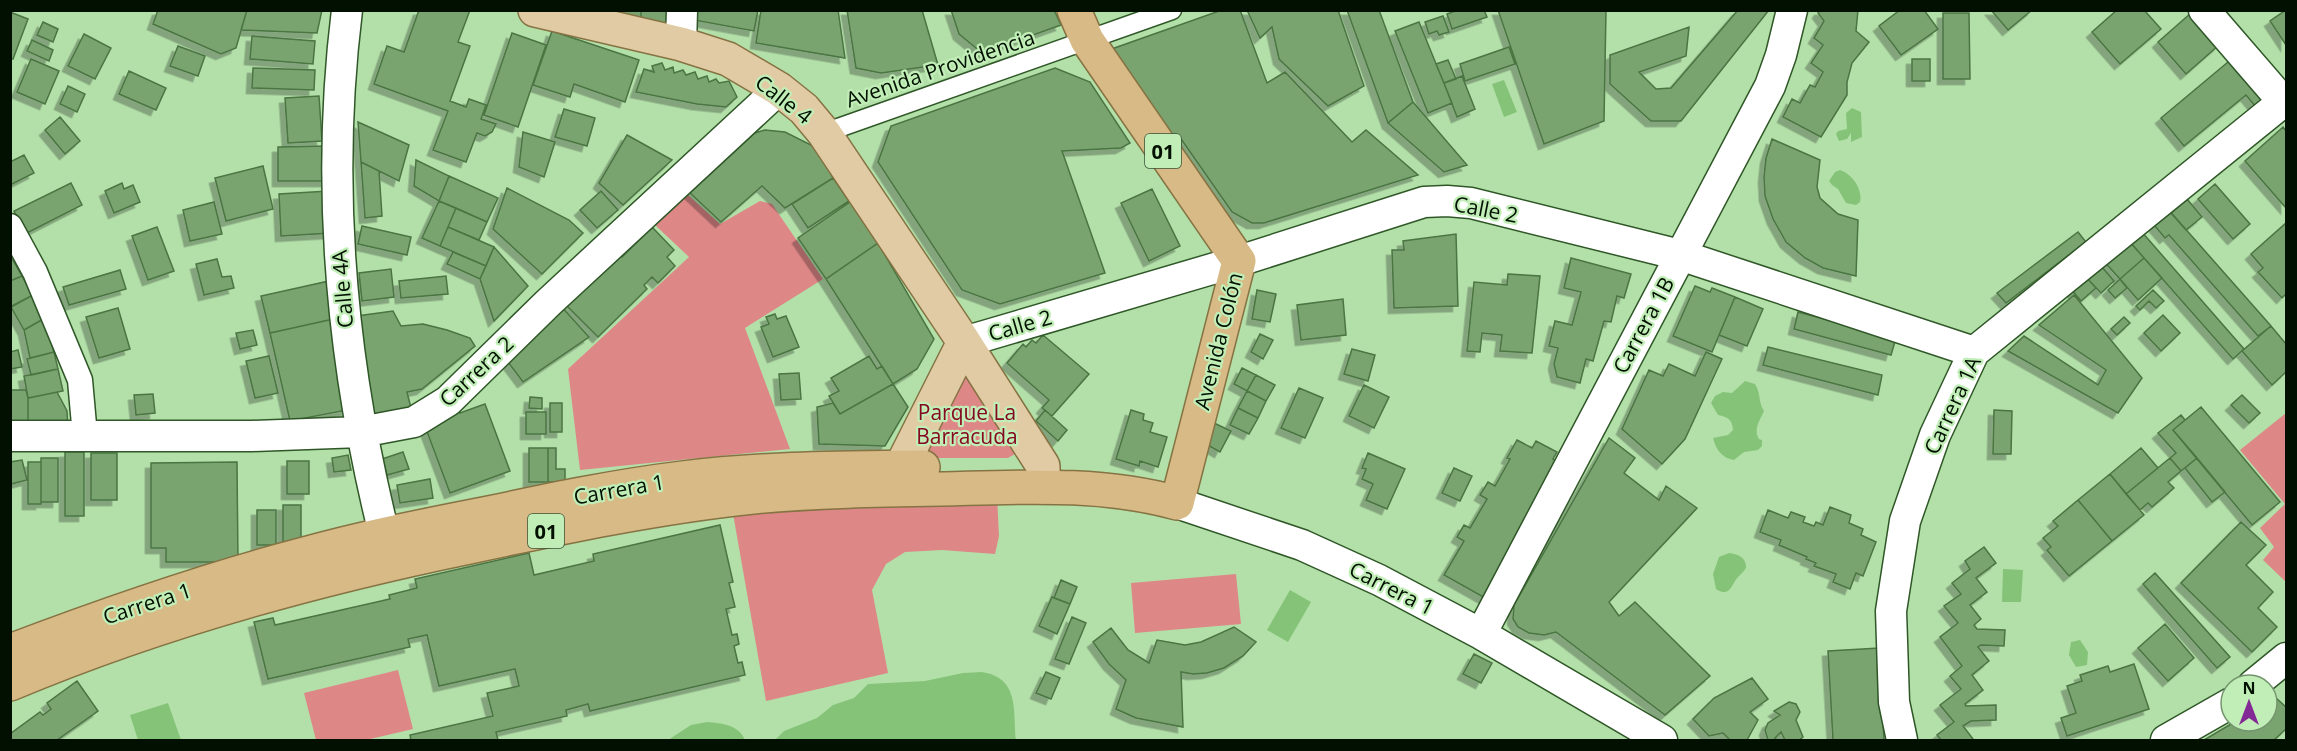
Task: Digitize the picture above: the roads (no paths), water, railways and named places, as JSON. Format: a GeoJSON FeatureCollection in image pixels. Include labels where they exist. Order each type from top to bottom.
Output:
{"type":"FeatureCollection","features":[{"type":"Feature","properties":{"kind":"highway","name":"Avenida Colón"},"geometry":{"type":"LineString","coordinates":[[1074,10],[1087,40],[1239,261],[1177,502]]}},
{"type":"Feature","properties":{"kind":"highway","name":"Carrera 1"},"geometry":{"type":"LineString","coordinates":[[10,684],[101,649],[215,611],[388,548],[604,490],[684,478],[840,466],[901,478],[1043,477],[1146,494],[1177,502]]}},
{"type":"Feature","properties":{"kind":"highway","name":"Carrera 1"},"geometry":{"type":"LineString","coordinates":[[10,651],[214,580],[300,555],[388,548]]}},
{"type":"Feature","properties":{"kind":"main road","name":"Calle 4"},"geometry":{"type":"LineString","coordinates":[[535,10],[681,44],[728,59],[779,89],[804,109],[824,133],[964,342],[1043,477]]}},
{"type":"Feature","properties":{"kind":"main road"},"geometry":{"type":"LineString","coordinates":[[901,478],[964,342]]}},
{"type":"Feature","properties":{"kind":"street","name":"Calle 4A"},"geometry":{"type":"LineString","coordinates":[[347,10],[338,118],[337,198],[342,298],[348,354],[361,432],[388,548]]}},
{"type":"Feature","properties":{"kind":"street"},"geometry":{"type":"LineString","coordinates":[[681,44],[682,10]]}},
{"type":"Feature","properties":{"kind":"street","name":"Avenida Providencia"},"geometry":{"type":"LineString","coordinates":[[824,133],[1172,10]]}},
{"type":"Feature","properties":{"kind":"street","name":"Carrera 1B"},"geometry":{"type":"LineString","coordinates":[[1481,634],[1770,86],[1781,55],[1792,10]]}},
{"type":"Feature","properties":{"kind":"street"},"geometry":{"type":"LineString","coordinates":[[2204,10],[2285,103]]}},
{"type":"Feature","properties":{"kind":"street","name":"Carrera 2"},"geometry":{"type":"LineString","coordinates":[[10,436],[252,436],[361,432],[414,422],[448,401],[548,303],[779,89]]}},
{"type":"Feature","properties":{"kind":"street","name":"Carrera 1A"},"geometry":{"type":"LineString","coordinates":[[1902,741],[1894,702],[1891,611],[1905,521],[1935,435],[1974,351],[2285,103]]}},
{"type":"Feature","properties":{"kind":"street","name":"Calle 2"},"geometry":{"type":"LineString","coordinates":[[964,342],[1239,261],[1424,202],[1447,201],[1471,203],[1680,255],[1974,351]]}},
{"type":"Feature","properties":{"kind":"street"},"geometry":{"type":"LineString","coordinates":[[10,226],[35,272],[80,380],[85,436]]}},
{"type":"Feature","properties":{"kind":"street","name":"Carrera 1"},"geometry":{"type":"LineString","coordinates":[[1177,502],[1302,545],[1379,580],[1481,634],[1662,741]]}},
{"type":"Feature","properties":{"kind":"street"},"geometry":{"type":"LineString","coordinates":[[2268,673],[2286,658]]}},
{"type":"Feature","properties":{"kind":"street"},"geometry":{"type":"LineString","coordinates":[[2166,741],[2219,710]]}},
{"type":"Feature","properties":{"kind":"park label","name":"Parque La Barracuda"},"geometry":{"type":"Point","coordinates":[967,424]}}]}
